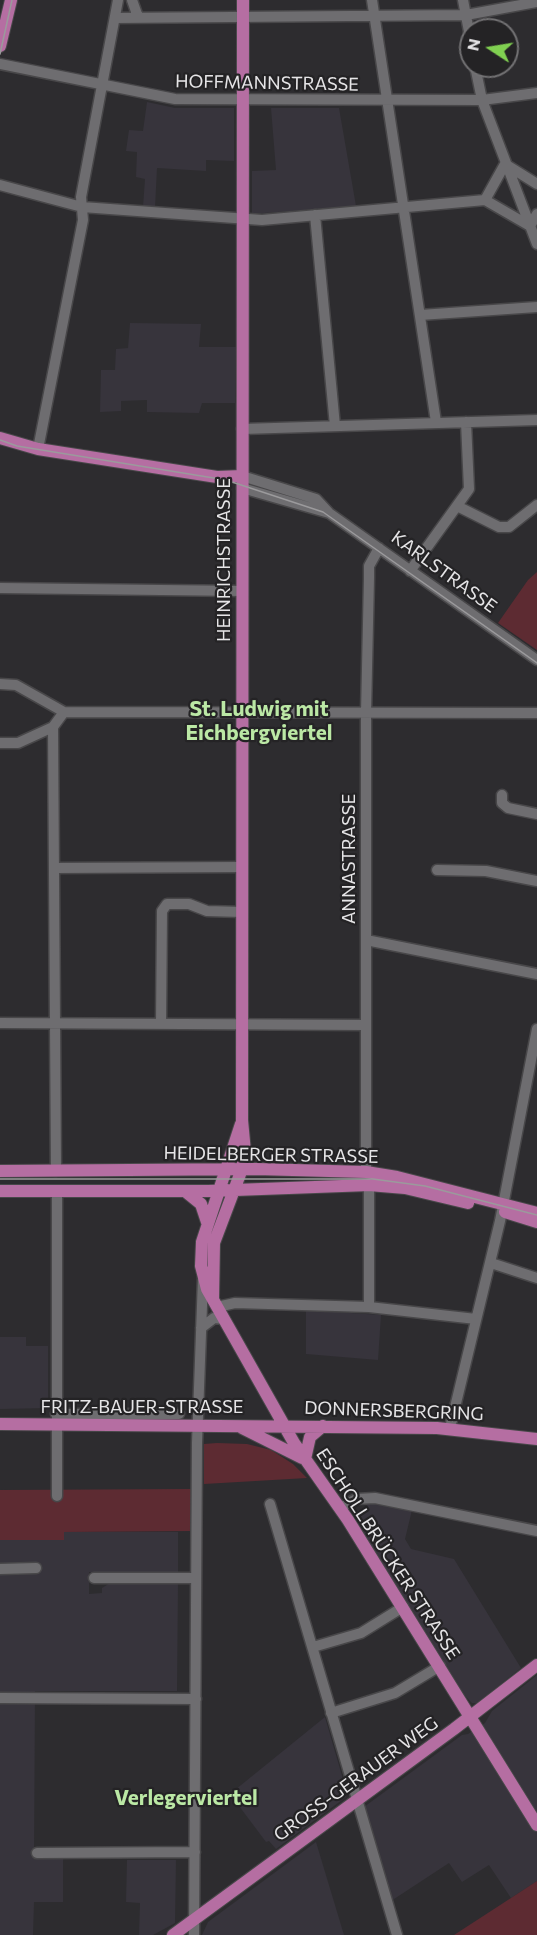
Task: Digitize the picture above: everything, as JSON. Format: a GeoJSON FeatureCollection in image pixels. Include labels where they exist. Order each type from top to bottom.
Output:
{"type":"FeatureCollection","features":[{"type":"Feature","properties":{"kind":"main road"},"geometry":{"type":"LineString","coordinates":[[0,46],[10,0]]}},
{"type":"Feature","properties":{"kind":"main road","name":"HEINRICHSTRASSE"},"geometry":{"type":"LineString","coordinates":[[235,1190],[242,1169],[246,1138],[242,1120],[243,0]]}},
{"type":"Feature","properties":{"kind":"main road","name":"KARLSTRASSE"},"geometry":{"type":"LineString","coordinates":[[0,438],[38,449],[242,482]]}},
{"type":"Feature","properties":{"kind":"main road","name":"HEINRICHSTRASSE"},"geometry":{"type":"LineString","coordinates":[[219,1190],[242,1120]]}},
{"type":"Feature","properties":{"kind":"main road","name":"HEIDELBERGER STRASSE"},"geometry":{"type":"LineString","coordinates":[[0,1172],[242,1169],[366,1172],[503,1208],[537,1222]]}},
{"type":"Feature","properties":{"kind":"main road","name":"HEIDELBERGER STRASSE"},"geometry":{"type":"LineString","coordinates":[[0,1191],[185,1191],[369,1185],[405,1188],[537,1213]]}},
{"type":"Feature","properties":{"kind":"main road","name":"ESCHOLLBRÜCKER STRASSE"},"geometry":{"type":"LineString","coordinates":[[219,1190],[207,1222],[201,1257],[203,1277],[215,1303],[305,1459],[340,1508],[403,1607],[537,1825]]}},
{"type":"Feature","properties":{"kind":"main road","name":"ESCHOLLBRÜCKER STRASSE"},"geometry":{"type":"LineString","coordinates":[[215,1303],[214,1243],[227,1204],[235,1190]]}},
{"type":"Feature","properties":{"kind":"main road"},"geometry":{"type":"LineString","coordinates":[[185,1191],[201,1204],[207,1222]]}},
{"type":"Feature","properties":{"kind":"main road","name":"FRITZ-BAUER-STRASSE"},"geometry":{"type":"LineString","coordinates":[[0,1424],[56,1419],[285,1426]]}},
{"type":"Feature","properties":{"kind":"main road"},"geometry":{"type":"LineString","coordinates":[[236,1426],[305,1459],[310,1437],[323,1426]]}},
{"type":"Feature","properties":{"kind":"main road","name":"DONNERSBERGRING"},"geometry":{"type":"LineString","coordinates":[[285,1426],[450,1428],[537,1439]]}},
{"type":"Feature","properties":{"kind":"main road","name":"GROSS-GERAUER WEG"},"geometry":{"type":"LineString","coordinates":[[173,1935],[470,1717],[537,1665]]}},
{"type":"Feature","properties":{"kind":"street"},"geometry":{"type":"LineString","coordinates":[[38,449],[81,232],[81,197],[118,0]]}},
{"type":"Feature","properties":{"kind":"street"},"geometry":{"type":"LineString","coordinates":[[132,0],[138,17]]}},
{"type":"Feature","properties":{"kind":"street"},"geometry":{"type":"LineString","coordinates":[[372,0],[436,422]]}},
{"type":"Feature","properties":{"kind":"street"},"geometry":{"type":"LineString","coordinates":[[463,0],[467,18]]}},
{"type":"Feature","properties":{"kind":"street"},"geometry":{"type":"LineString","coordinates":[[115,18],[466,15],[537,2]]}},
{"type":"Feature","properties":{"kind":"street","name":"HOFFMANNSTRASSE"},"geometry":{"type":"LineString","coordinates":[[0,64],[175,99],[388,102],[482,100],[537,93]]}},
{"type":"Feature","properties":{"kind":"street"},"geometry":{"type":"LineString","coordinates":[[477,78],[482,100],[537,244]]}},
{"type":"Feature","properties":{"kind":"street"},"geometry":{"type":"LineString","coordinates":[[505,164],[537,184]]}},
{"type":"Feature","properties":{"kind":"street"},"geometry":{"type":"LineString","coordinates":[[485,200],[505,164]]}},
{"type":"Feature","properties":{"kind":"street"},"geometry":{"type":"LineString","coordinates":[[0,185],[82,207],[262,220],[485,200],[530,226]]}},
{"type":"Feature","properties":{"kind":"street"},"geometry":{"type":"LineString","coordinates":[[530,226],[537,214]]}},
{"type":"Feature","properties":{"kind":"street"},"geometry":{"type":"LineString","coordinates":[[315,215],[335,426]]}},
{"type":"Feature","properties":{"kind":"street"},"geometry":{"type":"LineString","coordinates":[[420,315],[537,307]]}},
{"type":"Feature","properties":{"kind":"street"},"geometry":{"type":"LineString","coordinates":[[242,429],[537,420]]}},
{"type":"Feature","properties":{"kind":"street"},"geometry":{"type":"LineString","coordinates":[[410,571],[469,489],[466,422]]}},
{"type":"Feature","properties":{"kind":"street","name":"KARLSTRASSE"},"geometry":{"type":"LineString","coordinates":[[242,482],[316,499],[329,513],[537,660]]}},
{"type":"Feature","properties":{"kind":"street"},"geometry":{"type":"LineString","coordinates":[[457,506],[499,527],[509,527],[537,505]]}},
{"type":"Feature","properties":{"kind":"street","name":"ANNASTRASSE"},"geometry":{"type":"LineString","coordinates":[[366,1172],[366,713],[369,566],[379,548]]}},
{"type":"Feature","properties":{"kind":"street"},"geometry":{"type":"LineString","coordinates":[[0,588],[242,591]]}},
{"type":"Feature","properties":{"kind":"street"},"geometry":{"type":"LineString","coordinates":[[0,684],[16,685],[64,712],[537,712]]}},
{"type":"Feature","properties":{"kind":"street"},"geometry":{"type":"LineString","coordinates":[[0,743],[18,743],[53,727],[64,712]]}},
{"type":"Feature","properties":{"kind":"street"},"geometry":{"type":"LineString","coordinates":[[53,727],[56,1171]]}},
{"type":"Feature","properties":{"kind":"street"},"geometry":{"type":"LineString","coordinates":[[502,795],[502,803],[508,808],[537,814]]}},
{"type":"Feature","properties":{"kind":"street"},"geometry":{"type":"LineString","coordinates":[[54,868],[242,867]]}},
{"type":"Feature","properties":{"kind":"street"},"geometry":{"type":"LineString","coordinates":[[437,870],[486,871],[537,881]]}},
{"type":"Feature","properties":{"kind":"street"},"geometry":{"type":"LineString","coordinates":[[160,1024],[162,911],[166,904],[189,904],[207,911],[242,912]]}},
{"type":"Feature","properties":{"kind":"street"},"geometry":{"type":"LineString","coordinates":[[366,940],[537,974]]}},
{"type":"Feature","properties":{"kind":"street"},"geometry":{"type":"LineString","coordinates":[[0,1023],[366,1025]]}},
{"type":"Feature","properties":{"kind":"street"},"geometry":{"type":"LineString","coordinates":[[450,1428],[503,1208],[537,1029]]}},
{"type":"Feature","properties":{"kind":"street"},"geometry":{"type":"LineString","coordinates":[[369,1185],[369,1307]]}},
{"type":"Feature","properties":{"kind":"street"},"geometry":{"type":"LineString","coordinates":[[57,1192],[57,1496]]}},
{"type":"Feature","properties":{"kind":"street"},"geometry":{"type":"LineString","coordinates":[[491,1263],[537,1278]]}},
{"type":"Feature","properties":{"kind":"street"},"geometry":{"type":"LineString","coordinates":[[194,1935],[198,1425],[203,1277]]}},
{"type":"Feature","properties":{"kind":"street"},"geometry":{"type":"LineString","coordinates":[[215,1303],[369,1307],[476,1319]]}},
{"type":"Feature","properties":{"kind":"street"},"geometry":{"type":"LineString","coordinates":[[201,1328],[214,1318],[224,1319]]}},
{"type":"Feature","properties":{"kind":"street","name":"FRITZ-BAUER-STRASSE"},"geometry":{"type":"LineString","coordinates":[[56,1419],[179,1414]]}},
{"type":"Feature","properties":{"kind":"street"},"geometry":{"type":"LineString","coordinates":[[340,1508],[360,1498],[375,1498],[537,1531]]}},
{"type":"Feature","properties":{"kind":"street"},"geometry":{"type":"LineString","coordinates":[[270,1504],[397,1935]]}},
{"type":"Feature","properties":{"kind":"street"},"geometry":{"type":"LineString","coordinates":[[0,1569],[36,1568]]}},
{"type":"Feature","properties":{"kind":"street"},"geometry":{"type":"LineString","coordinates":[[94,1578],[196,1578]]}},
{"type":"Feature","properties":{"kind":"street"},"geometry":{"type":"LineString","coordinates":[[313,1647],[361,1633],[403,1607]]}},
{"type":"Feature","properties":{"kind":"street"},"geometry":{"type":"LineString","coordinates":[[331,1713],[395,1693],[440,1666]]}},
{"type":"Feature","properties":{"kind":"street"},"geometry":{"type":"LineString","coordinates":[[0,1698],[196,1699]]}},
{"type":"Feature","properties":{"kind":"street"},"geometry":{"type":"LineString","coordinates":[[37,1853],[195,1852]]}},
{"type":"Feature","properties":{"kind":"shaded area"},"geometry":{"type":"Polygon","coordinates":[[[147,102],[175,108],[234,108],[234,161],[206,160],[206,171],[157,168],[155,208],[143,207],[145,179],[136,177],[137,152],[126,151],[129,130],[143,131],[147,102]]]}},
{"type":"Feature","properties":{"kind":"shaded area"},"geometry":{"type":"Polygon","coordinates":[[[271,108],[339,108],[356,206],[252,214],[252,171],[276,170],[271,108]]]}},
{"type":"Feature","properties":{"kind":"shaded area"},"geometry":{"type":"Polygon","coordinates":[[[130,323],[201,324],[199,347],[236,347],[235,403],[202,403],[199,413],[147,412],[147,400],[121,401],[121,411],[100,412],[101,370],[115,370],[116,349],[128,348],[130,323]]]}},
{"type":"Feature","properties":{"kind":"shaded area"},"geometry":{"type":"Polygon","coordinates":[[[537,572],[537,650],[498,623],[528,580],[537,572]]]}},
{"type":"Feature","properties":{"kind":"shaded area"},"geometry":{"type":"Polygon","coordinates":[[[306,1310],[381,1315],[378,1360],[306,1354],[306,1310]]]}},
{"type":"Feature","properties":{"kind":"shaded area"},"geometry":{"type":"Polygon","coordinates":[[[0,1337],[26,1337],[26,1346],[48,1346],[48,1408],[0,1409],[0,1337]]]}},
{"type":"Feature","properties":{"kind":"shaded area"},"geometry":{"type":"Polygon","coordinates":[[[204,1444],[247,1444],[271,1450],[293,1464],[307,1478],[204,1484],[204,1444]]]}},
{"type":"Feature","properties":{"kind":"shaded area"},"geometry":{"type":"Polygon","coordinates":[[[194,1489],[193,1531],[64,1532],[64,1540],[0,1540],[0,1490],[194,1489]]]}},
{"type":"Feature","properties":{"kind":"shaded area"},"geometry":{"type":"Polygon","coordinates":[[[371,1498],[413,1506],[405,1539],[411,1549],[454,1559],[521,1668],[477,1703],[472,1703],[464,1695],[349,1516],[371,1503],[371,1498]]]}},
{"type":"Feature","properties":{"kind":"shaded area"},"geometry":{"type":"Polygon","coordinates":[[[64,1532],[178,1532],[178,1573],[89,1572],[89,1594],[102,1593],[102,1588],[110,1583],[178,1584],[177,1691],[35,1691],[34,1859],[63,1859],[63,1902],[34,1902],[33,1935],[0,1935],[0,1540],[63,1540],[64,1532]]]}},
{"type":"Feature","properties":{"kind":"shaded area"},"geometry":{"type":"Polygon","coordinates":[[[537,1675],[537,1881],[511,1898],[489,1865],[462,1882],[449,1863],[388,1903],[364,1807],[462,1735],[468,1734],[485,1723],[492,1711],[537,1675]]]}},
{"type":"Feature","properties":{"kind":"shaded area"},"geometry":{"type":"Polygon","coordinates":[[[325,1717],[347,1793],[346,1797],[276,1849],[269,1841],[266,1842],[230,1794],[325,1717]]]}},
{"type":"Feature","properties":{"kind":"shaded area"},"geometry":{"type":"Polygon","coordinates":[[[316,1842],[344,1935],[202,1935],[208,1922],[316,1842]]]}},
{"type":"Feature","properties":{"kind":"shaded area"},"geometry":{"type":"Polygon","coordinates":[[[127,1860],[176,1860],[175,1923],[153,1935],[139,1935],[140,1903],[126,1902],[127,1860]]]}},
{"type":"Feature","properties":{"kind":"shaded area"},"geometry":{"type":"Polygon","coordinates":[[[537,1881],[537,1935],[454,1935],[511,1898],[537,1881]]]}},
{"type":"Feature","properties":{"kind":"tram line"},"geometry":{"type":"LineString","coordinates":[[0,54],[12,0]]}},
{"type":"Feature","properties":{"kind":"tram line"},"geometry":{"type":"LineString","coordinates":[[0,440],[17,446],[226,480],[323,512],[537,663]]}},
{"type":"Feature","properties":{"kind":"tram line"},"geometry":{"type":"LineString","coordinates":[[0,1179],[373,1179],[425,1186],[537,1215]]}},
{"type":"Feature","properties":{"kind":"district","name":"St. Ludwig mit Eichbergviertel"},"geometry":{"type":"Point","coordinates":[259,721]}},
{"type":"Feature","properties":{"kind":"district","name":"Verlegerviertel"},"geometry":{"type":"Point","coordinates":[186,1798]}}]}
